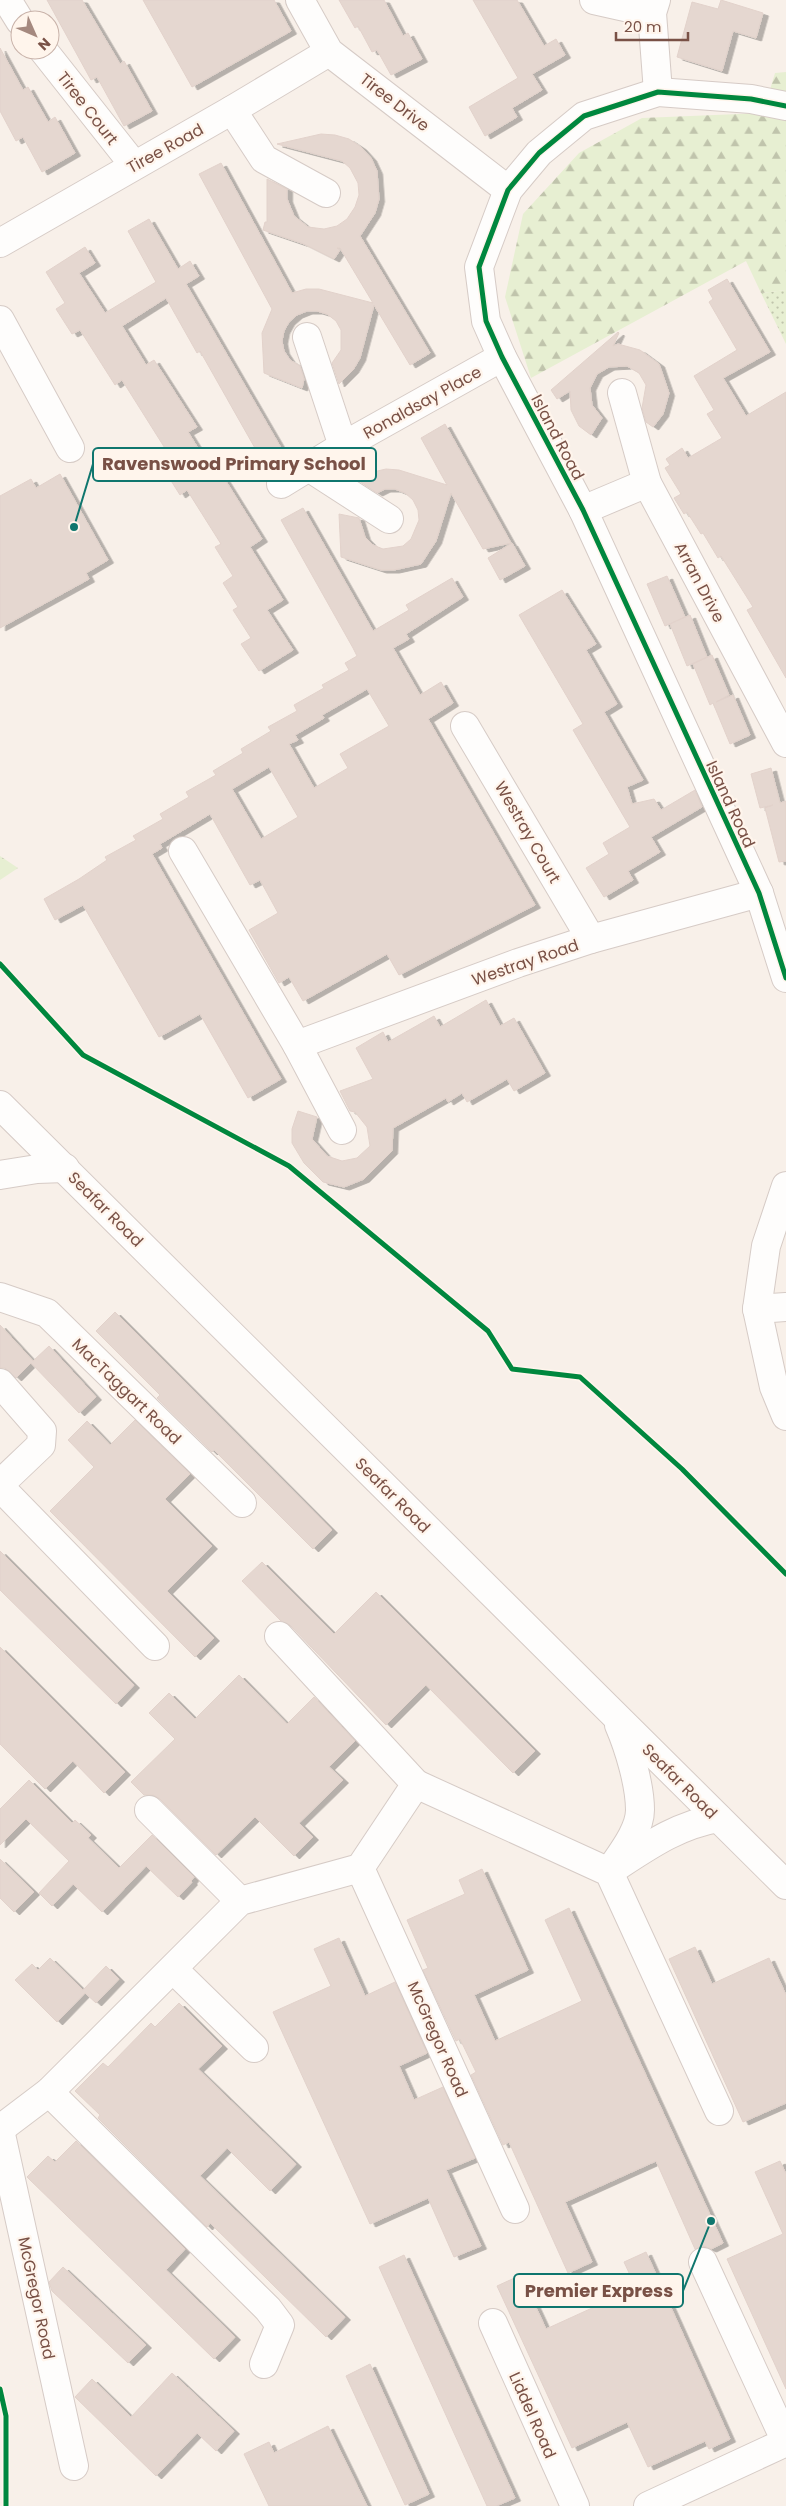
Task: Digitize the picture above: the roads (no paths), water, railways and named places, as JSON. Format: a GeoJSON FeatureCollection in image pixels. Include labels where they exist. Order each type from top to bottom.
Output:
{"type":"FeatureCollection","features":[{"type":"Feature","properties":{"kind":"street","name":"Tiree Drive"},"geometry":{"type":"LineString","coordinates":[[300,0],[329,52],[508,190]]}},
{"type":"Feature","properties":{"kind":"street"},"geometry":{"type":"LineString","coordinates":[[594,0],[654,6],[658,92]]}},
{"type":"Feature","properties":{"kind":"street","name":"Tiree Road"},"geometry":{"type":"LineString","coordinates":[[0,243],[329,52]]}},
{"type":"Feature","properties":{"kind":"street","name":"Tiree Court"},"geometry":{"type":"LineString","coordinates":[[51,60],[134,165]]}},
{"type":"Feature","properties":{"kind":"street","name":"Island Road"},"geometry":{"type":"LineString","coordinates":[[786,106],[751,99],[658,92],[584,116],[539,153],[508,190],[479,267],[486,321],[502,357],[583,510],[759,893],[786,978]]}},
{"type":"Feature","properties":{"kind":"street"},"geometry":{"type":"LineString","coordinates":[[232,110],[264,159],[326,194]]}},
{"type":"Feature","properties":{"kind":"street"},"geometry":{"type":"LineString","coordinates":[[0,320],[70,448]]}},
{"type":"Feature","properties":{"kind":"street","name":"Ronaldsay Place"},"geometry":{"type":"LineString","coordinates":[[307,336],[343,446]]}},
{"type":"Feature","properties":{"kind":"street","name":"Ronaldsay Place"},"geometry":{"type":"LineString","coordinates":[[281,484],[310,468],[343,446],[502,357]]}},
{"type":"Feature","properties":{"kind":"street","name":"Arran Drive"},"geometry":{"type":"LineString","coordinates":[[622,393],[647,482],[786,743]]}},
{"type":"Feature","properties":{"kind":"street"},"geometry":{"type":"LineString","coordinates":[[310,468],[389,519]]}},
{"type":"Feature","properties":{"kind":"street"},"geometry":{"type":"LineString","coordinates":[[583,510],[647,482]]}},
{"type":"Feature","properties":{"kind":"street","name":"Westray Court"},"geometry":{"type":"LineString","coordinates":[[465,726],[591,939]]}},
{"type":"Feature","properties":{"kind":"street"},"geometry":{"type":"LineString","coordinates":[[183,851],[297,1045],[342,1130]]}},
{"type":"Feature","properties":{"kind":"street","name":"Westray Road"},"geometry":{"type":"LineString","coordinates":[[297,1045],[518,963],[591,939],[759,893]]}},
{"type":"Feature","properties":{"kind":"street","name":"Seafar Road"},"geometry":{"type":"LineString","coordinates":[[0,1105],[718,1818],[782,1878]]}},
{"type":"Feature","properties":{"kind":"street"},"geometry":{"type":"LineString","coordinates":[[0,1175],[37,1169],[65,1168]]}},
{"type":"Feature","properties":{"kind":"street"},"geometry":{"type":"LineString","coordinates":[[786,1186],[766,1246],[757,1309],[774,1387],[786,1416]]}},
{"type":"Feature","properties":{"kind":"street","name":"MacTaggart Road"},"geometry":{"type":"LineString","coordinates":[[0,1297],[47,1313],[242,1503]]}},
{"type":"Feature","properties":{"kind":"street"},"geometry":{"type":"LineString","coordinates":[[757,1309],[786,1306]]}},
{"type":"Feature","properties":{"kind":"street"},"geometry":{"type":"LineString","coordinates":[[0,1383],[42,1432],[40,1445],[0,1486],[155,1646]]}},
{"type":"Feature","properties":{"kind":"street"},"geometry":{"type":"LineString","coordinates":[[279,1636],[416,1784],[609,1872],[719,2111]]}},
{"type":"Feature","properties":{"kind":"street"},"geometry":{"type":"LineString","coordinates":[[609,1872],[630,1840],[640,1812],[629,1747],[616,1716]]}},
{"type":"Feature","properties":{"kind":"street"},"geometry":{"type":"LineString","coordinates":[[149,1810],[240,1901],[360,1868],[416,1784]]}},
{"type":"Feature","properties":{"kind":"street"},"geometry":{"type":"LineString","coordinates":[[609,1872],[651,1844],[692,1823],[718,1818]]}},
{"type":"Feature","properties":{"kind":"street","name":"McGregor Road"},"geometry":{"type":"LineString","coordinates":[[360,1868],[515,2209]]}},
{"type":"Feature","properties":{"kind":"street","name":"McGregor Road"},"geometry":{"type":"LineString","coordinates":[[74,2466],[0,2130],[49,2092],[240,1901]]}},
{"type":"Feature","properties":{"kind":"street"},"geometry":{"type":"LineString","coordinates":[[173,1969],[254,2048]]}},
{"type":"Feature","properties":{"kind":"street"},"geometry":{"type":"LineString","coordinates":[[49,2092],[268,2309],[280,2325],[264,2364]]}},
{"type":"Feature","properties":{"kind":"street"},"geometry":{"type":"LineString","coordinates":[[665,2503],[786,2442],[703,2262]]}},
{"type":"Feature","properties":{"kind":"street","name":"Liddel Road"},"geometry":{"type":"LineString","coordinates":[[493,2323],[575,2506]]}},
{"type":"Feature","properties":{"kind":"place","name":"Ravenswood Primary School"},"geometry":{"type":"Point","coordinates":[74,527]}},
{"type":"Feature","properties":{"kind":"place","name":"Premier Express"},"geometry":{"type":"Point","coordinates":[711,2221]}}]}
